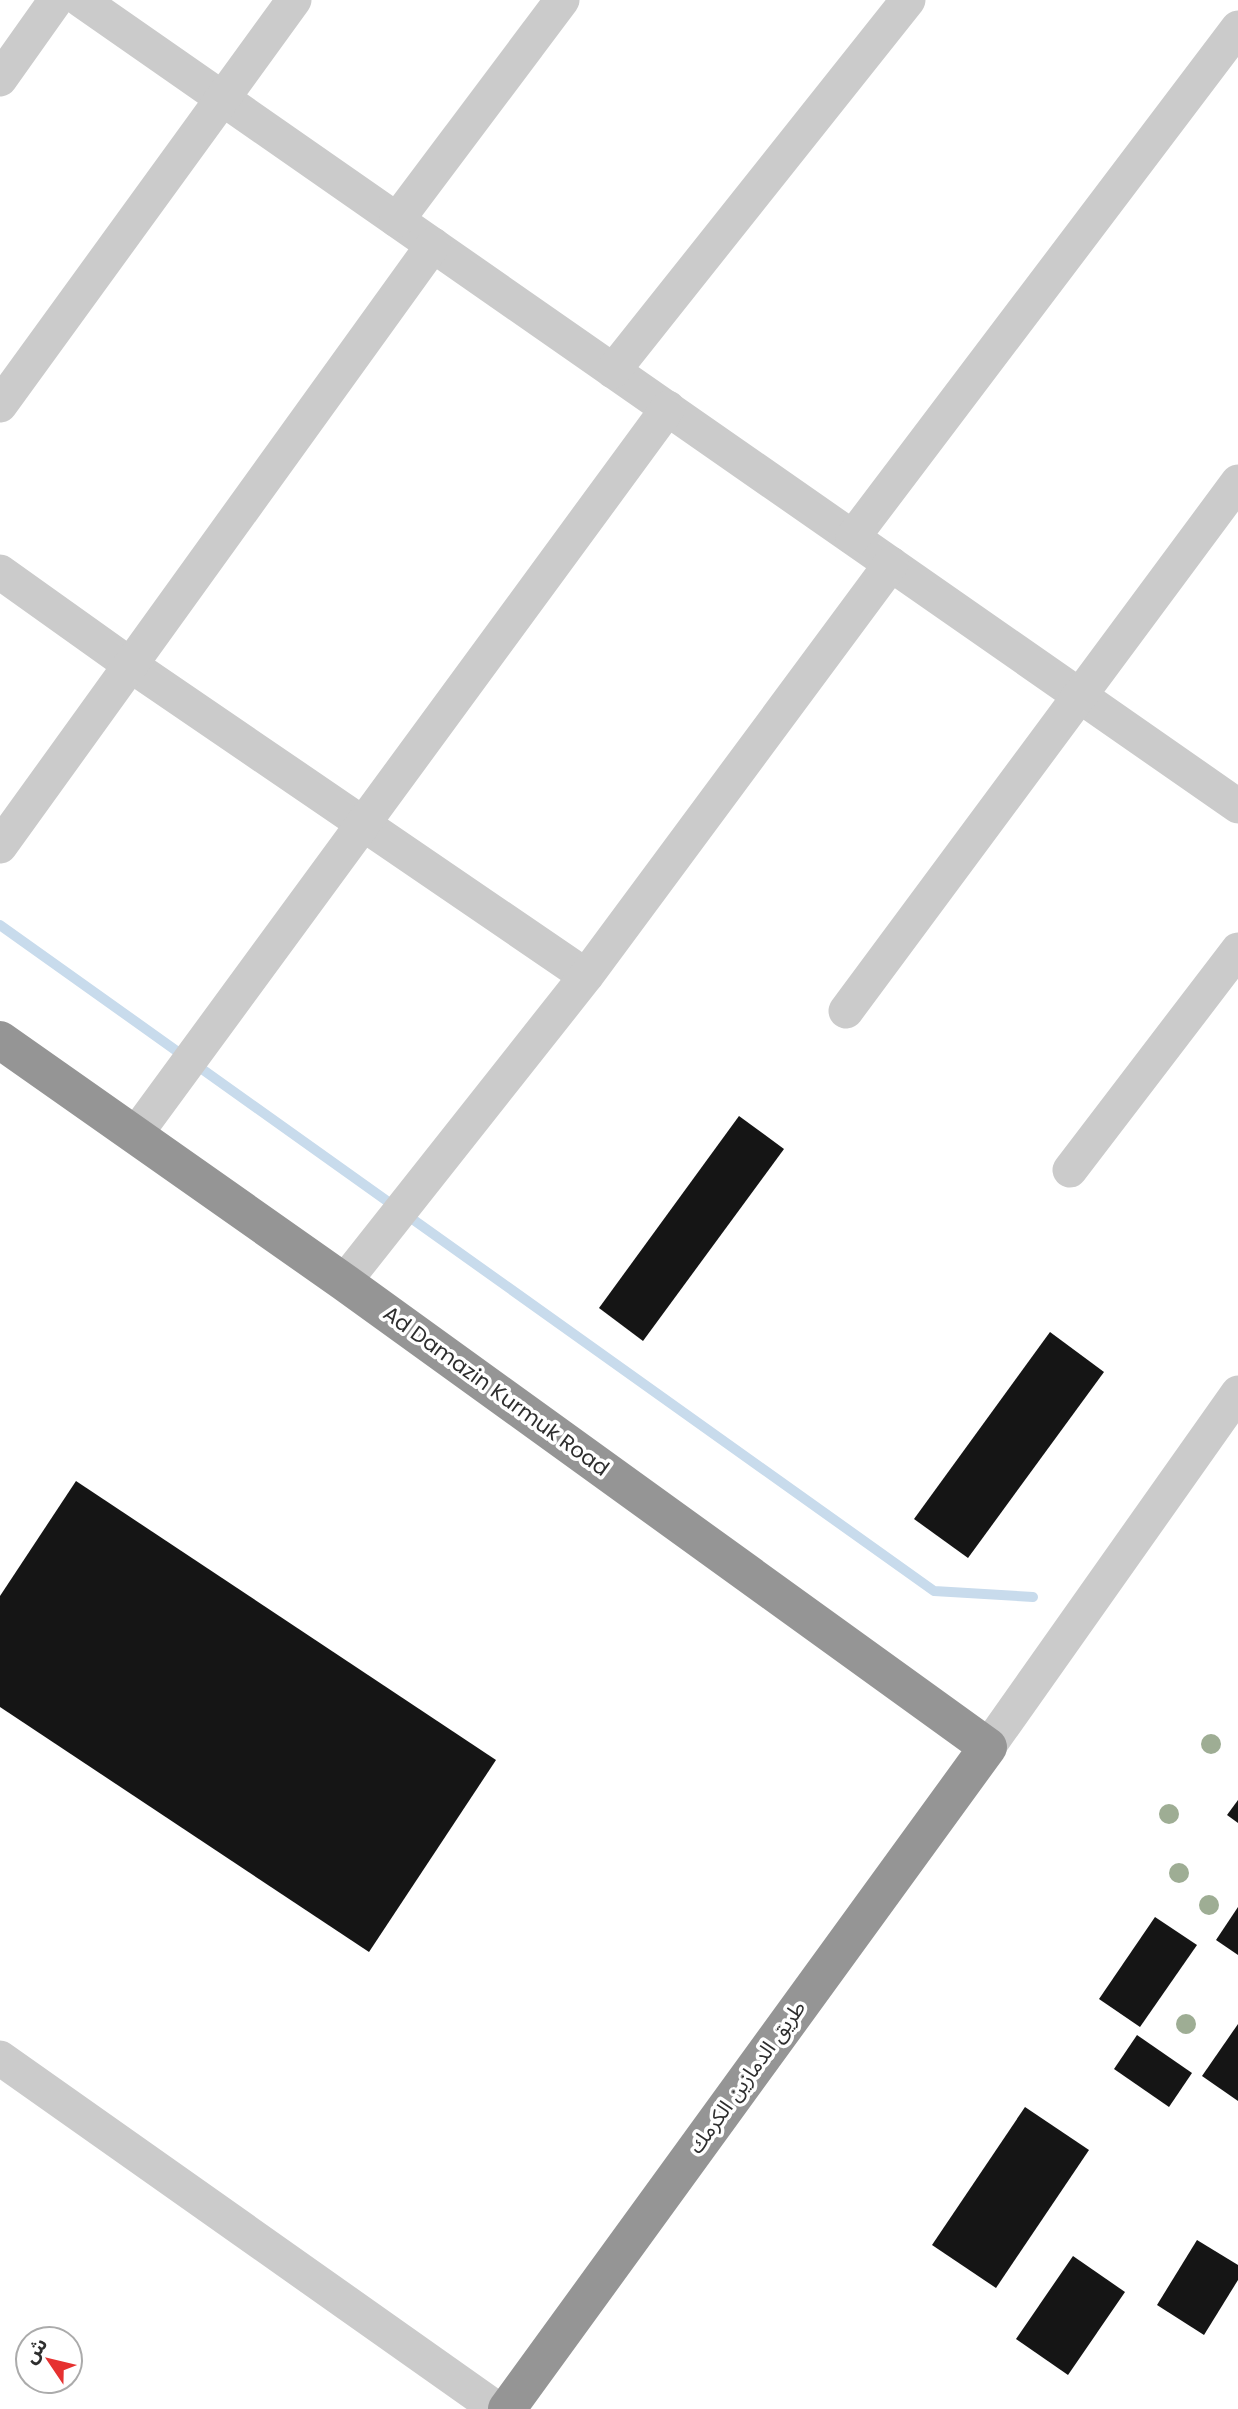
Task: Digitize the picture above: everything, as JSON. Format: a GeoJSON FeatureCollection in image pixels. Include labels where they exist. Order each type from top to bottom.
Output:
{"type":"FeatureCollection","features":[{"type":"Feature","properties":{"kind":"highway","name":"Ad Damazin Kurmuk Road"},"geometry":{"type":"LineString","coordinates":[[0,1040],[344,1283],[988,1747]]}},
{"type":"Feature","properties":{"kind":"highway","name":"طريق الدمازين الكرمك"},"geometry":{"type":"LineString","coordinates":[[508,2409],[988,1747]]}},
{"type":"Feature","properties":{"kind":"street"},"geometry":{"type":"LineString","coordinates":[[0,79],[56,0]]}},
{"type":"Feature","properties":{"kind":"street"},"geometry":{"type":"LineString","coordinates":[[81,0],[1238,806]]}},
{"type":"Feature","properties":{"kind":"street"},"geometry":{"type":"LineString","coordinates":[[0,405],[294,0]]}},
{"type":"Feature","properties":{"kind":"street"},"geometry":{"type":"LineString","coordinates":[[397,220],[562,0]]}},
{"type":"Feature","properties":{"kind":"street"},"geometry":{"type":"LineString","coordinates":[[614,371],[908,0]]}},
{"type":"Feature","properties":{"kind":"street"},"geometry":{"type":"LineString","coordinates":[[853,537],[1238,27]]}},
{"type":"Feature","properties":{"kind":"street"},"geometry":{"type":"LineString","coordinates":[[0,846],[433,245]]}},
{"type":"Feature","properties":{"kind":"street"},"geometry":{"type":"LineString","coordinates":[[135,1135],[668,408]]}},
{"type":"Feature","properties":{"kind":"street"},"geometry":{"type":"LineString","coordinates":[[846,1011],[1238,482]]}},
{"type":"Feature","properties":{"kind":"street"},"geometry":{"type":"LineString","coordinates":[[344,1283],[586,976],[891,564]]}},
{"type":"Feature","properties":{"kind":"street"},"geometry":{"type":"LineString","coordinates":[[0,572],[586,976]]}},
{"type":"Feature","properties":{"kind":"street"},"geometry":{"type":"LineString","coordinates":[[1070,1170],[1238,950]]}},
{"type":"Feature","properties":{"kind":"street"},"geometry":{"type":"LineString","coordinates":[[988,1747],[1238,1393]]}},
{"type":"Feature","properties":{"kind":"street"},"geometry":{"type":"LineString","coordinates":[[0,2059],[497,2409]]}},
{"type":"Feature","properties":{"kind":"building"},"geometry":{"type":"Polygon","coordinates":[[[739,1116],[784,1149],[643,1341],[599,1308],[739,1116]]]}},
{"type":"Feature","properties":{"kind":"building"},"geometry":{"type":"Polygon","coordinates":[[[1050,1332],[1104,1372],[968,1558],[914,1519],[1050,1332]]]}},
{"type":"Feature","properties":{"kind":"building"},"geometry":{"type":"Polygon","coordinates":[[[76,1481],[496,1760],[369,1952],[0,1707],[0,1596],[76,1481]]]}},
{"type":"Feature","properties":{"kind":"building"},"geometry":{"type":"Polygon","coordinates":[[[1238,1800],[1238,1823],[1227,1815],[1238,1800]]]}},
{"type":"Feature","properties":{"kind":"building"},"geometry":{"type":"Polygon","coordinates":[[[1238,1907],[1238,1955],[1216,1940],[1238,1907]]]}},
{"type":"Feature","properties":{"kind":"building"},"geometry":{"type":"Polygon","coordinates":[[[1155,1917],[1197,1945],[1140,2027],[1099,1999],[1155,1917]]]}},
{"type":"Feature","properties":{"kind":"building"},"geometry":{"type":"Polygon","coordinates":[[[1238,2024],[1238,2101],[1202,2076],[1238,2024]]]}},
{"type":"Feature","properties":{"kind":"building"},"geometry":{"type":"Polygon","coordinates":[[[1137,2035],[1192,2073],[1169,2107],[1114,2069],[1137,2035]]]}},
{"type":"Feature","properties":{"kind":"building"},"geometry":{"type":"Polygon","coordinates":[[[1025,2107],[1089,2150],[996,2288],[932,2245],[1025,2107]]]}},
{"type":"Feature","properties":{"kind":"building"},"geometry":{"type":"Polygon","coordinates":[[[1197,2240],[1238,2265],[1238,2280],[1204,2335],[1157,2305],[1197,2240]]]}},
{"type":"Feature","properties":{"kind":"building"},"geometry":{"type":"Polygon","coordinates":[[[1073,2256],[1125,2292],[1068,2375],[1016,2339],[1073,2256]]]}},
{"type":"Feature","properties":{"kind":"waterway"},"geometry":{"type":"LineString","coordinates":[[0,925],[934,1591],[1033,1597]]}}]}
